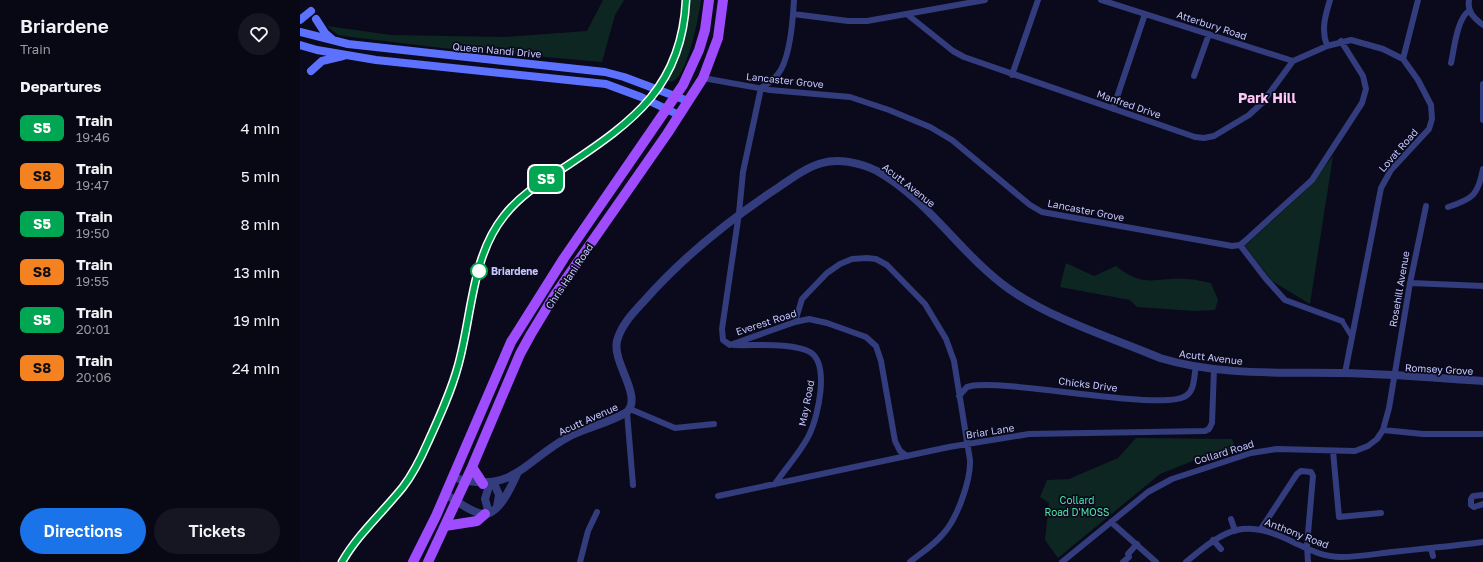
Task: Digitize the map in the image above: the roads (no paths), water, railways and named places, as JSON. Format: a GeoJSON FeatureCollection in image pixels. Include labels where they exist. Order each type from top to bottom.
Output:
{"type":"FeatureCollection","features":[{"type":"Feature","properties":{"kind":"main road","name":"Chris Hani Road"},"geometry":{"type":"LineString","coordinates":[[413,562],[445,494],[498,369],[526,317],[683,85],[699,50],[705,30],[709,0]]}},
{"type":"Feature","properties":{"kind":"main road","name":"Chris Hani Road"},"geometry":{"type":"LineString","coordinates":[[428,562],[466,481],[491,419],[531,334],[554,296],[703,78],[718,38],[723,0]]}},
{"type":"Feature","properties":{"kind":"main road"},"geometry":{"type":"LineString","coordinates":[[300,20],[311,10]]}},
{"type":"Feature","properties":{"kind":"main road"},"geometry":{"type":"LineString","coordinates":[[316,19],[325,33],[335,42]]}},
{"type":"Feature","properties":{"kind":"main road","name":"Queen Nandi Drive"},"geometry":{"type":"LineString","coordinates":[[300,32],[335,42],[372,48],[589,69],[624,77],[676,95],[688,101]]}},
{"type":"Feature","properties":{"kind":"main road"},"geometry":{"type":"LineString","coordinates":[[300,45],[345,55],[383,61],[599,83],[624,90],[679,115]]}},
{"type":"Feature","properties":{"kind":"main road"},"geometry":{"type":"LineString","coordinates":[[311,70],[322,62],[345,55]]}},
{"type":"Feature","properties":{"kind":"main road"},"geometry":{"type":"LineString","coordinates":[[472,467],[489,483]]}},
{"type":"Feature","properties":{"kind":"main road"},"geometry":{"type":"LineString","coordinates":[[445,526],[477,521],[487,514]]}},
{"type":"Feature","properties":{"kind":"street"},"geometry":{"type":"LineString","coordinates":[[761,88],[779,74],[783,66],[793,14],[794,0]]}},
{"type":"Feature","properties":{"kind":"street"},"geometry":{"type":"LineString","coordinates":[[793,14],[857,21],[908,15],[972,1],[985,0]]}},
{"type":"Feature","properties":{"kind":"street"},"geometry":{"type":"LineString","coordinates":[[1012,75],[1038,0]]}},
{"type":"Feature","properties":{"kind":"street","name":"Atterbury Road"},"geometry":{"type":"LineString","coordinates":[[1102,0],[1293,62]]}},
{"type":"Feature","properties":{"kind":"street"},"geometry":{"type":"LineString","coordinates":[[1327,46],[1324,36],[1324,22],[1330,0]]}},
{"type":"Feature","properties":{"kind":"street"},"geometry":{"type":"LineString","coordinates":[[1403,59],[1418,0]]}},
{"type":"Feature","properties":{"kind":"street"},"geometry":{"type":"LineString","coordinates":[[1469,0],[1469,11],[1483,25]]}},
{"type":"Feature","properties":{"kind":"street"},"geometry":{"type":"LineString","coordinates":[[1451,63],[1462,17],[1469,11]]}},
{"type":"Feature","properties":{"kind":"street"},"geometry":{"type":"LineString","coordinates":[[1112,109],[1145,14]]}},
{"type":"Feature","properties":{"kind":"street","name":"Manfred Drive"},"geometry":{"type":"LineString","coordinates":[[908,15],[957,54],[1012,75],[1195,137],[1210,138],[1228,129],[1255,111],[1293,62],[1341,41]]}},
{"type":"Feature","properties":{"kind":"street"},"geometry":{"type":"LineString","coordinates":[[1194,76],[1209,34]]}},
{"type":"Feature","properties":{"kind":"street","name":"Lovat Road"},"geometry":{"type":"LineString","coordinates":[[1341,41],[1351,40],[1383,49],[1403,59],[1428,96],[1432,105],[1432,119],[1429,129],[1391,170],[1381,188],[1345,374]]}},
{"type":"Feature","properties":{"kind":"street"},"geometry":{"type":"LineString","coordinates":[[1341,41],[1363,76],[1366,88],[1362,103],[1312,180],[1240,245],[1266,279],[1285,300],[1342,321],[1352,337]]}},
{"type":"Feature","properties":{"kind":"street","name":"Lancaster Grove"},"geometry":{"type":"LineString","coordinates":[[703,78],[761,88],[850,97],[913,120],[952,140],[1024,200],[1042,212],[1191,240],[1232,246],[1240,245]]}},
{"type":"Feature","properties":{"kind":"street"},"geometry":{"type":"LineString","coordinates":[[1483,84],[1483,120]]}},
{"type":"Feature","properties":{"kind":"street","name":"Everest Road"},"geometry":{"type":"LineString","coordinates":[[761,88],[745,165],[722,329],[723,340],[730,345],[795,322],[809,319],[822,321],[866,337],[874,343],[881,360],[895,441],[900,451],[907,456]]}},
{"type":"Feature","properties":{"kind":"street","name":"Acutt Avenue"},"geometry":{"type":"LineString","coordinates":[[489,483],[517,474],[561,441],[628,411],[632,403],[630,390],[617,355],[617,341],[627,319],[654,290],[739,213],[814,166],[833,161],[866,166],[900,188],[953,235],[990,274],[1011,290],[1038,307],[1160,358],[1214,369],[1270,373],[1394,376]]}},
{"type":"Feature","properties":{"kind":"street"},"geometry":{"type":"LineString","coordinates":[[1448,207],[1462,202],[1477,192],[1483,169]]}},
{"type":"Feature","properties":{"kind":"street","name":"Rosehill Avenue"},"geometry":{"type":"LineString","coordinates":[[1394,376],[1410,283],[1426,206]]}},
{"type":"Feature","properties":{"kind":"street"},"geometry":{"type":"LineString","coordinates":[[795,322],[802,300],[827,273],[840,264],[860,258],[881,261],[917,293],[942,330],[954,360],[970,471],[953,520],[944,534],[910,562]]}},
{"type":"Feature","properties":{"kind":"street"},"geometry":{"type":"LineString","coordinates":[[1410,283],[1483,286]]}},
{"type":"Feature","properties":{"kind":"street","name":"May Road"},"geometry":{"type":"LineString","coordinates":[[730,345],[798,348],[812,354],[819,362],[822,378],[810,432],[775,484]]}},
{"type":"Feature","properties":{"kind":"street","name":"Chicks Drive"},"geometry":{"type":"LineString","coordinates":[[959,396],[967,387],[971,386],[1008,385],[1142,400],[1177,400],[1184,397],[1191,391],[1196,366]]}},
{"type":"Feature","properties":{"kind":"street","name":"Briar Lane"},"geometry":{"type":"LineString","coordinates":[[718,496],[967,444],[1045,433],[1205,431],[1209,429],[1212,424],[1214,369]]}},
{"type":"Feature","properties":{"kind":"street"},"geometry":{"type":"LineString","coordinates":[[1394,376],[1383,430],[1423,434],[1483,434]]}},
{"type":"Feature","properties":{"kind":"street","name":"Romsey Grove"},"geometry":{"type":"LineString","coordinates":[[1394,376],[1483,381]]}},
{"type":"Feature","properties":{"kind":"street"},"geometry":{"type":"LineString","coordinates":[[634,485],[628,411],[675,428],[714,424]]}},
{"type":"Feature","properties":{"kind":"street","name":"Collard Road"},"geometry":{"type":"LineString","coordinates":[[1062,562],[1148,492],[1161,484],[1234,458],[1266,450],[1333,451],[1363,449],[1377,439],[1383,430]]}},
{"type":"Feature","properties":{"kind":"street"},"geometry":{"type":"LineString","coordinates":[[1333,451],[1339,517],[1381,513]]}},
{"type":"Feature","properties":{"kind":"street"},"geometry":{"type":"LineString","coordinates":[[1261,529],[1297,474],[1301,471],[1312,472],[1313,476],[1307,549],[1308,562]]}},
{"type":"Feature","properties":{"kind":"street","name":"Acutt Avenue"},"geometry":{"type":"LineString","coordinates":[[487,514],[497,508],[509,490],[517,474]]}},
{"type":"Feature","properties":{"kind":"street"},"geometry":{"type":"LineString","coordinates":[[452,477],[466,481],[489,483],[499,495],[497,508]]}},
{"type":"Feature","properties":{"kind":"street"},"geometry":{"type":"LineString","coordinates":[[445,494],[476,512],[487,514],[485,499],[489,483]]}},
{"type":"Feature","properties":{"kind":"street"},"geometry":{"type":"LineString","coordinates":[[1483,495],[1474,495],[1470,501],[1471,505],[1474,507],[1483,504]]}},
{"type":"Feature","properties":{"kind":"street"},"geometry":{"type":"LineString","coordinates":[[580,562],[588,531],[597,512]]}},
{"type":"Feature","properties":{"kind":"street"},"geometry":{"type":"LineString","coordinates":[[1231,519],[1235,530]]}},
{"type":"Feature","properties":{"kind":"street"},"geometry":{"type":"LineString","coordinates":[[1111,522],[1156,562]]}},
{"type":"Feature","properties":{"kind":"street","name":"Anthony Road"},"geometry":{"type":"LineString","coordinates":[[1186,562],[1213,540],[1235,530],[1261,529],[1278,534],[1321,555],[1339,557],[1483,542]]}},
{"type":"Feature","properties":{"kind":"street"},"geometry":{"type":"LineString","coordinates":[[1213,540],[1221,549]]}},
{"type":"Feature","properties":{"kind":"street"},"geometry":{"type":"LineString","coordinates":[[1123,562],[1129,558],[1128,554],[1137,544]]}},
{"type":"Feature","properties":{"kind":"street"},"geometry":{"type":"LineString","coordinates":[[1431,548],[1433,556]]}},
{"type":"Feature","properties":{"kind":"railway"},"geometry":{"type":"LineString","coordinates":[[342,562],[355,542],[403,487],[420,460],[455,376],[463,347],[479,268],[493,232],[504,216],[526,194],[624,126],[649,100],[668,69],[675,53],[681,36],[686,0]]}},
{"type":"Feature","properties":{"kind":"train","name":"S5"},"geometry":{"type":"LineString","coordinates":[[342,562],[365,530],[404,486],[422,454],[453,381],[482,258],[494,231],[504,215],[517,201],[546,179],[624,126],[641,110],[654,94],[672,62],[681,36],[686,0]]}},
{"type":"Feature","properties":{"kind":"place","name":"Briardene"},"geometry":{"type":"Point","coordinates":[479,271]}},
{"type":"Feature","properties":{"kind":"district","name":"Park Hill"},"geometry":{"type":"Point","coordinates":[1267,98]}},
{"type":"Feature","properties":{"kind":"park label","name":"Collard Road D'MOSS"},"geometry":{"type":"Point","coordinates":[1077,506]}}]}
